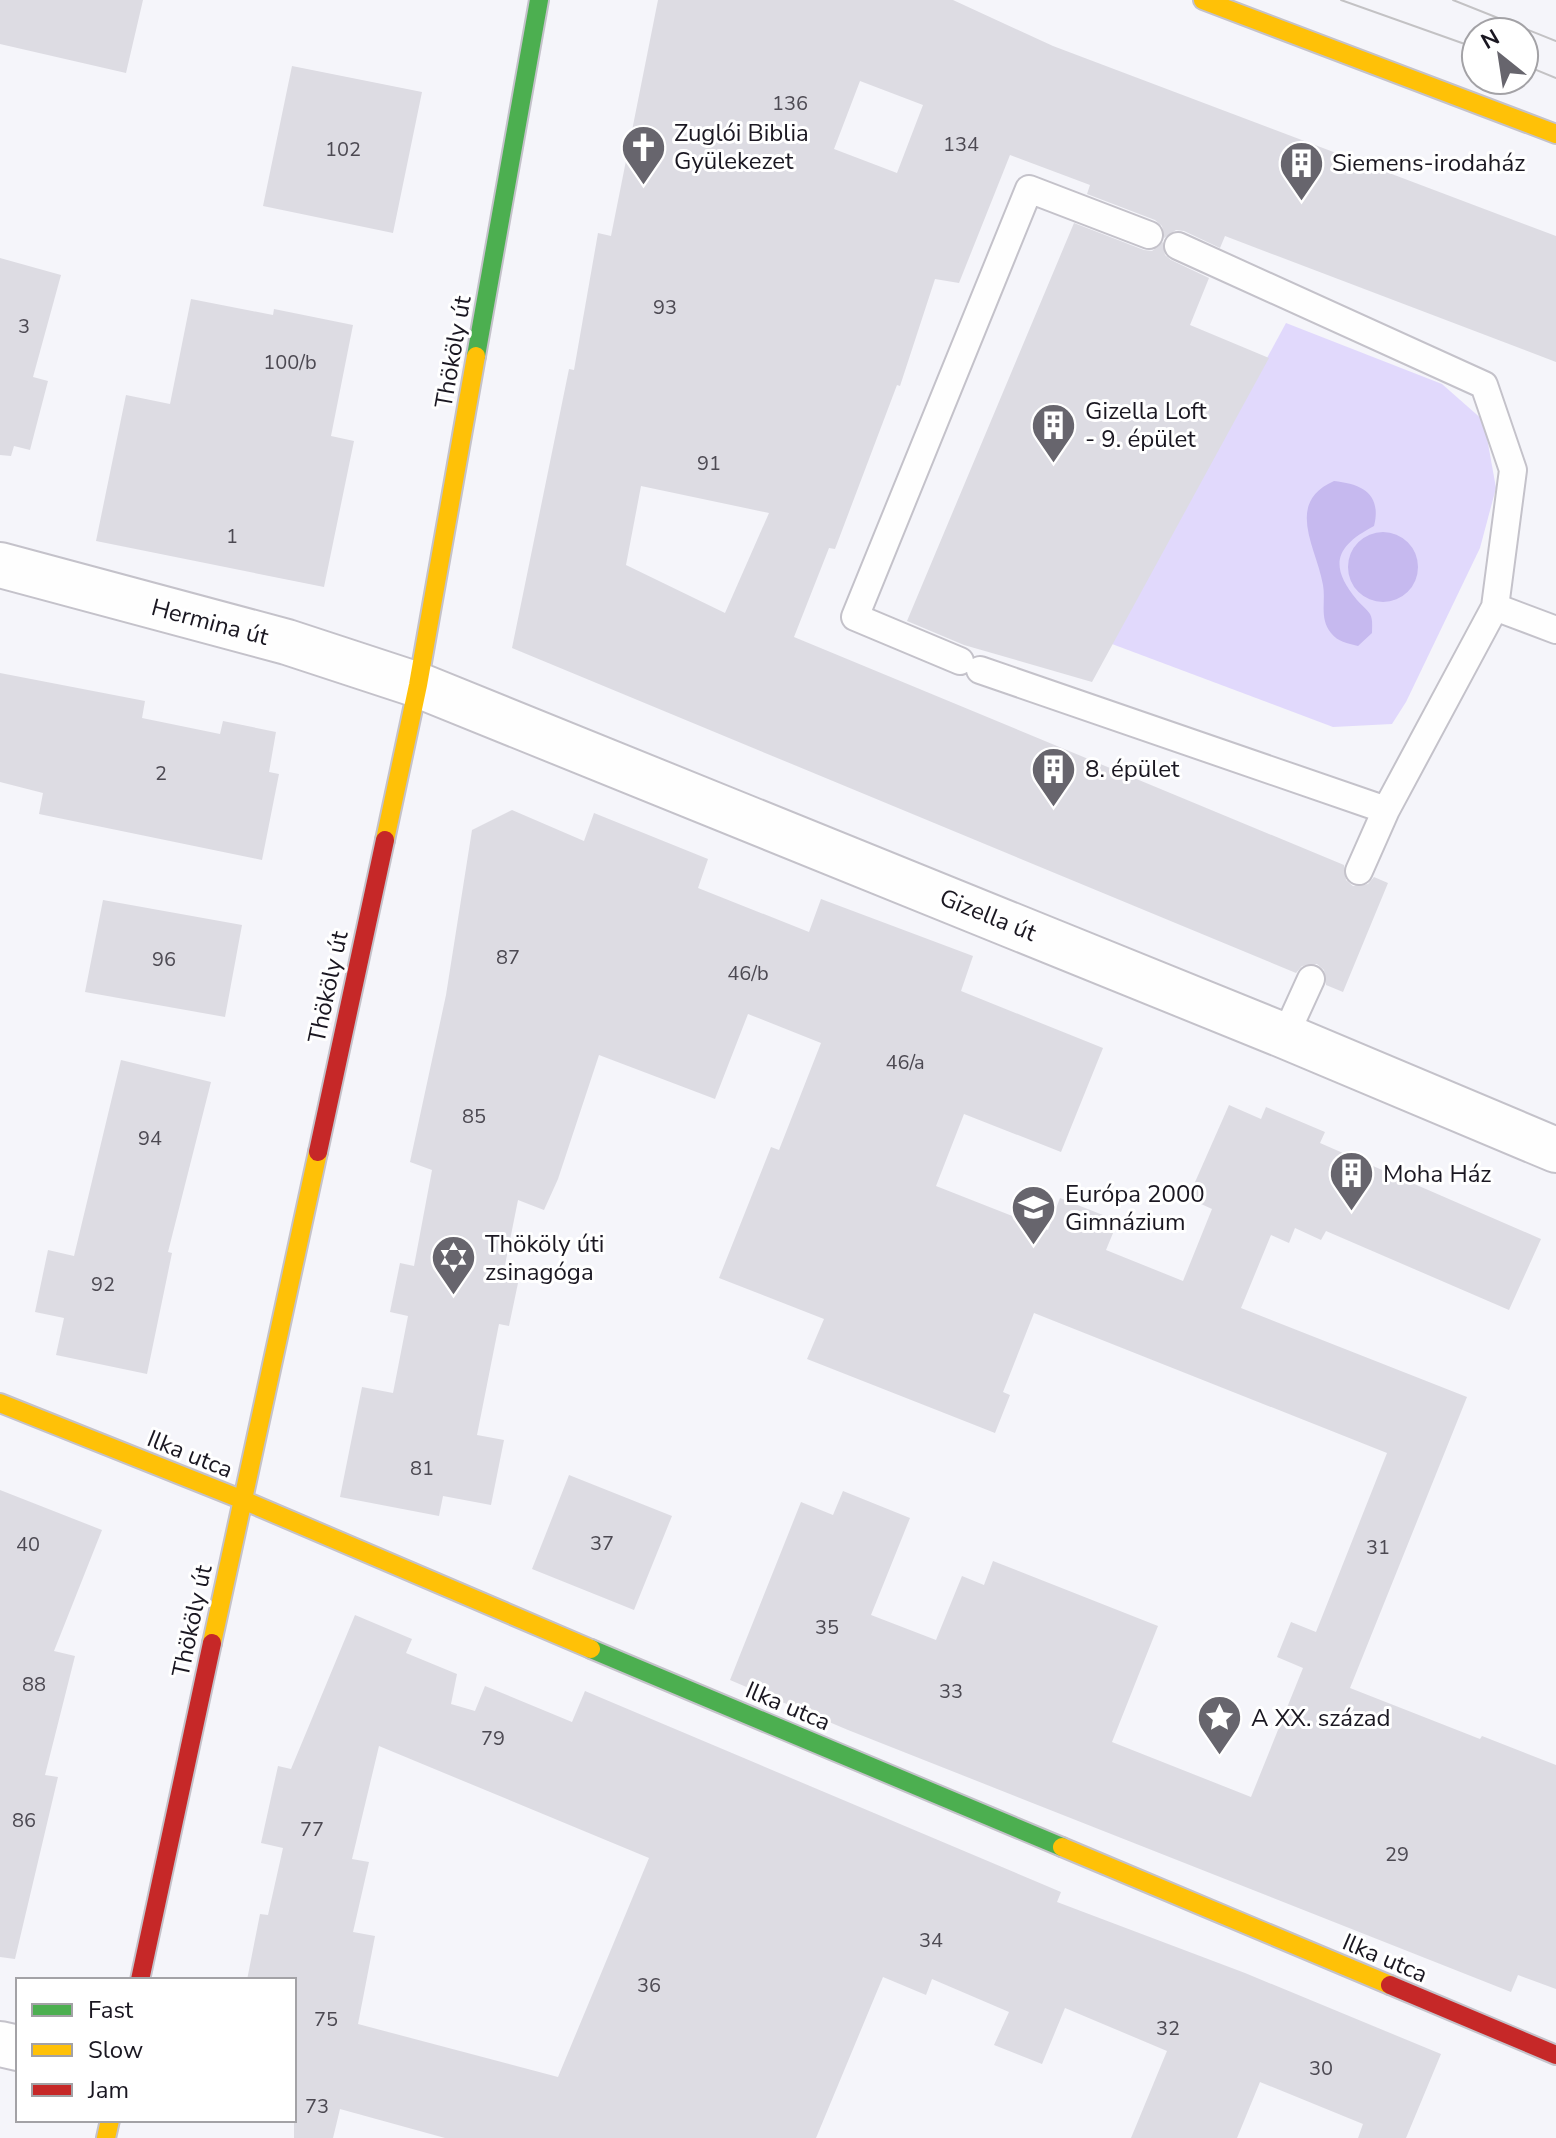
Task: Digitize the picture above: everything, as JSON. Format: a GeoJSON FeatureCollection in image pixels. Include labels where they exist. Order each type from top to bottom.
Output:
{"type":"FeatureCollection","features":[{"type":"Feature","properties":{"kind":"main road","name":"Thököly út"},"geometry":{"type":"LineString","coordinates":[[140,1978],[418,685],[539,0]]}},
{"type":"Feature","properties":{"kind":"main road"},"geometry":{"type":"LineString","coordinates":[[1203,0],[1556,134]]}},
{"type":"Feature","properties":{"kind":"main road","name":"Ilka utca"},"geometry":{"type":"LineString","coordinates":[[0,1403],[243,1500],[426,1580],[1556,2055]]}},
{"type":"Feature","properties":{"kind":"street","name":"Hermina út"},"geometry":{"type":"LineString","coordinates":[[0,565],[287,642],[418,685]]}},
{"type":"Feature","properties":{"kind":"street","name":"Gizella út"},"geometry":{"type":"LineString","coordinates":[[418,685],[1285,1036],[1556,1150]]}},
{"type":"Feature","properties":{"kind":"lane"},"geometry":{"type":"LineString","coordinates":[[1149,235],[1029,189],[855,617],[970,666],[1386,810]]}},
{"type":"Feature","properties":{"kind":"lane"},"geometry":{"type":"LineString","coordinates":[[1178,246],[1484,385],[1513,470],[1495,607],[1386,810],[1359,871]]}},
{"type":"Feature","properties":{"kind":"lane"},"geometry":{"type":"LineString","coordinates":[[1495,607],[1556,630]]}},
{"type":"Feature","properties":{"kind":"lane"},"geometry":{"type":"LineString","coordinates":[[1285,1036],[1311,979]]}},
{"type":"Feature","properties":{"kind":"shaded area"},"geometry":{"type":"Polygon","coordinates":[[[1286,323],[1442,384],[1484,421],[1496,488],[1480,548],[1406,702],[1392,724],[1333,727],[1112,644],[1286,323]]]}},
{"type":"Feature","properties":{"kind":"shaded area"},"geometry":{"type":"Polygon","coordinates":[[[1334,481],[1361,488],[1372,498],[1375,506],[1374,526],[1351,541],[1340,557],[1342,576],[1348,588],[1372,618],[1372,633],[1358,646],[1343,642],[1327,627],[1323,585],[1308,527],[1310,501],[1319,490],[1334,481]]]}},
{"type":"Feature","properties":{"kind":"shaded area"},"geometry":{"type":"Polygon","coordinates":[[[1383,532],[1408,542],[1418,567],[1408,592],[1383,602],[1358,592],[1348,567],[1358,542],[1383,532]]]}},
{"type":"Feature","properties":{"kind":"building"},"geometry":{"type":"Polygon","coordinates":[[[0,0],[143,0],[126,73],[0,44],[0,0]]]}},
{"type":"Feature","properties":{"kind":"building"},"geometry":{"type":"Polygon","coordinates":[[[658,0],[953,0],[1053,46],[1556,236],[1556,362],[1225,236],[1220,248],[1184,231],[1176,230],[1164,238],[1162,226],[1155,220],[1087,194],[1090,185],[1010,155],[959,283],[935,279],[900,386],[897,385],[835,549],[829,548],[794,637],[1344,865],[1346,880],[1353,886],[1368,884],[1374,877],[1388,883],[1343,992],[1326,985],[1324,970],[1317,964],[1302,966],[1296,973],[512,648],[569,369],[574,370],[598,233],[611,236],[658,0]],[[860,81],[834,149],[897,173],[923,105],[860,81]],[[641,486],[626,565],[725,613],[769,513],[641,486]]]}},
{"type":"Feature","properties":{"kind":"building"},"geometry":{"type":"Polygon","coordinates":[[[292,66],[422,92],[393,233],[263,206],[292,66]]]}},
{"type":"Feature","properties":{"kind":"building","name":"Gizella Loft - 9. épület"},"geometry":{"type":"Polygon","coordinates":[[[1074,223],[1144,250],[1152,251],[1163,242],[1165,255],[1171,260],[1209,278],[1190,325],[1269,358],[1092,682],[964,645],[907,621],[1074,223]]]}},
{"type":"Feature","properties":{"kind":"building"},"geometry":{"type":"Polygon","coordinates":[[[0,258],[61,275],[33,377],[48,381],[30,450],[14,446],[11,456],[0,455],[0,258]]]}},
{"type":"Feature","properties":{"kind":"building"},"geometry":{"type":"Polygon","coordinates":[[[191,299],[273,315],[274,309],[353,325],[331,436],[354,441],[324,587],[96,541],[126,395],[170,404],[191,299]]]}},
{"type":"Feature","properties":{"kind":"building"},"geometry":{"type":"Polygon","coordinates":[[[0,673],[145,701],[142,718],[220,734],[223,721],[276,732],[269,772],[279,774],[262,860],[39,814],[43,793],[0,782],[0,673]]]}},
{"type":"Feature","properties":{"kind":"building"},"geometry":{"type":"Polygon","coordinates":[[[512,810],[584,841],[594,813],[708,859],[698,888],[809,932],[821,899],[973,956],[961,991],[1103,1048],[1061,1152],[964,1114],[936,1186],[1048,1230],[1060,1198],[1118,1221],[1106,1250],[1183,1281],[1212,1209],[1188,1198],[1229,1105],[1261,1119],[1266,1107],[1325,1132],[1320,1143],[1541,1239],[1509,1310],[1326,1231],[1321,1240],[1295,1228],[1289,1243],[1271,1235],[1241,1308],[1467,1397],[1350,1688],[1556,1765],[1556,1989],[1518,1975],[1511,1992],[848,1730],[730,1680],[801,1502],[833,1515],[843,1491],[910,1518],[871,1615],[936,1640],[962,1576],[984,1585],[993,1561],[1158,1626],[1112,1742],[1251,1797],[1303,1668],[1277,1657],[1291,1622],[1316,1632],[1387,1453],[1034,1313],[1003,1392],[1010,1395],[995,1433],[807,1359],[824,1319],[719,1278],[771,1147],[779,1150],[821,1043],[748,1014],[715,1099],[599,1055],[558,1179],[544,1210],[518,1200],[502,1280],[518,1283],[509,1326],[499,1324],[477,1435],[504,1440],[491,1505],[443,1496],[439,1516],[340,1497],[362,1387],[393,1393],[408,1316],[390,1312],[400,1263],[414,1266],[432,1170],[410,1162],[446,995],[472,830],[512,810]]]}},
{"type":"Feature","properties":{"kind":"building"},"geometry":{"type":"Polygon","coordinates":[[[103,900],[242,925],[225,1017],[85,992],[103,900]]]}},
{"type":"Feature","properties":{"kind":"building"},"geometry":{"type":"Polygon","coordinates":[[[121,1060],[211,1082],[168,1252],[172,1253],[147,1374],[56,1355],[64,1318],[35,1312],[48,1250],[74,1256],[121,1060]]]}},
{"type":"Feature","properties":{"kind":"building"},"geometry":{"type":"Polygon","coordinates":[[[569,1475],[672,1516],[634,1610],[532,1569],[569,1475]]]}},
{"type":"Feature","properties":{"kind":"building"},"geometry":{"type":"Polygon","coordinates":[[[0,1490],[102,1530],[54,1651],[75,1656],[45,1775],[58,1777],[15,1959],[0,1957],[0,1490]]]}},
{"type":"Feature","properties":{"kind":"building"},"geometry":{"type":"Polygon","coordinates":[[[355,1615],[412,1639],[406,1653],[457,1674],[451,1704],[475,1711],[485,1686],[572,1722],[585,1691],[1061,1892],[1057,1902],[1245,1973],[1441,2054],[1406,2138],[1358,2138],[1363,2124],[1260,2082],[1237,2138],[1131,2138],[1167,2051],[1065,2008],[1042,2064],[994,2045],[1009,2012],[932,1979],[926,1995],[883,1977],[816,2138],[445,2138],[340,2109],[333,2138],[294,2138],[296,1978],[247,1978],[260,1914],[268,1915],[283,1848],[261,1843],[278,1766],[291,1769],[355,1615]],[[379,1746],[352,1859],[369,1862],[353,1932],[375,1936],[358,2024],[558,2077],[649,1858],[379,1746]]]}},
{"type":"Feature","properties":{"kind":"tram line"},"geometry":{"type":"LineString","coordinates":[[1341,0],[1460,42]]}},
{"type":"Feature","properties":{"kind":"tram line"},"geometry":{"type":"LineString","coordinates":[[1453,0],[1556,41]]}},
{"type":"Feature","properties":{"kind":"tram line"},"geometry":{"type":"LineString","coordinates":[[1540,72],[1556,78]]}},
{"type":"Feature","properties":{"kind":"traffic: fast"},"geometry":{"type":"LineString","coordinates":[[476,356],[539,0]]}},
{"type":"Feature","properties":{"kind":"traffic: fast"},"geometry":{"type":"LineString","coordinates":[[591,1649],[1062,1847]]}},
{"type":"Feature","properties":{"kind":"traffic: slow"},"geometry":{"type":"LineString","coordinates":[[1203,0],[1556,134]]}},
{"type":"Feature","properties":{"kind":"traffic: slow"},"geometry":{"type":"LineString","coordinates":[[385,840],[418,685],[476,356]]}},
{"type":"Feature","properties":{"kind":"traffic: slow"},"geometry":{"type":"LineString","coordinates":[[212,1643],[318,1152]]}},
{"type":"Feature","properties":{"kind":"traffic: slow"},"geometry":{"type":"LineString","coordinates":[[0,1403],[243,1500],[591,1649]]}},
{"type":"Feature","properties":{"kind":"traffic: slow"},"geometry":{"type":"LineString","coordinates":[[1062,1847],[1390,1985]]}},
{"type":"Feature","properties":{"kind":"traffic: slow"},"geometry":{"type":"LineString","coordinates":[[106,2138],[110,2122]]}},
{"type":"Feature","properties":{"kind":"traffic: jam"},"geometry":{"type":"LineString","coordinates":[[318,1152],[385,840]]}},
{"type":"Feature","properties":{"kind":"traffic: jam"},"geometry":{"type":"LineString","coordinates":[[140,1978],[212,1643]]}},
{"type":"Feature","properties":{"kind":"traffic: jam"},"geometry":{"type":"LineString","coordinates":[[1390,1985],[1556,2055]]}},
{"type":"Feature","properties":{"kind":"place","name":"Zuglói Biblia Gyülekezet"},"geometry":{"type":"Point","coordinates":[643,186]}},
{"type":"Feature","properties":{"kind":"place","name":"Siemens-irodaház"},"geometry":{"type":"Point","coordinates":[1301,202]}},
{"type":"Feature","properties":{"kind":"place","name":"Gizella Loft - 9. épület"},"geometry":{"type":"Point","coordinates":[1054,464]}},
{"type":"Feature","properties":{"kind":"place","name":"8. épület"},"geometry":{"type":"Point","coordinates":[1054,808]}},
{"type":"Feature","properties":{"kind":"place","name":"Moha Ház"},"geometry":{"type":"Point","coordinates":[1352,1213]}},
{"type":"Feature","properties":{"kind":"place","name":"Európa 2000 Gimnázium"},"geometry":{"type":"Point","coordinates":[1034,1247]}},
{"type":"Feature","properties":{"kind":"place","name":"Thököly úti zsinagóga"},"geometry":{"type":"Point","coordinates":[454,1297]}},
{"type":"Feature","properties":{"kind":"place","name":"A XX. század"},"geometry":{"type":"Point","coordinates":[1220,1757]}}]}
